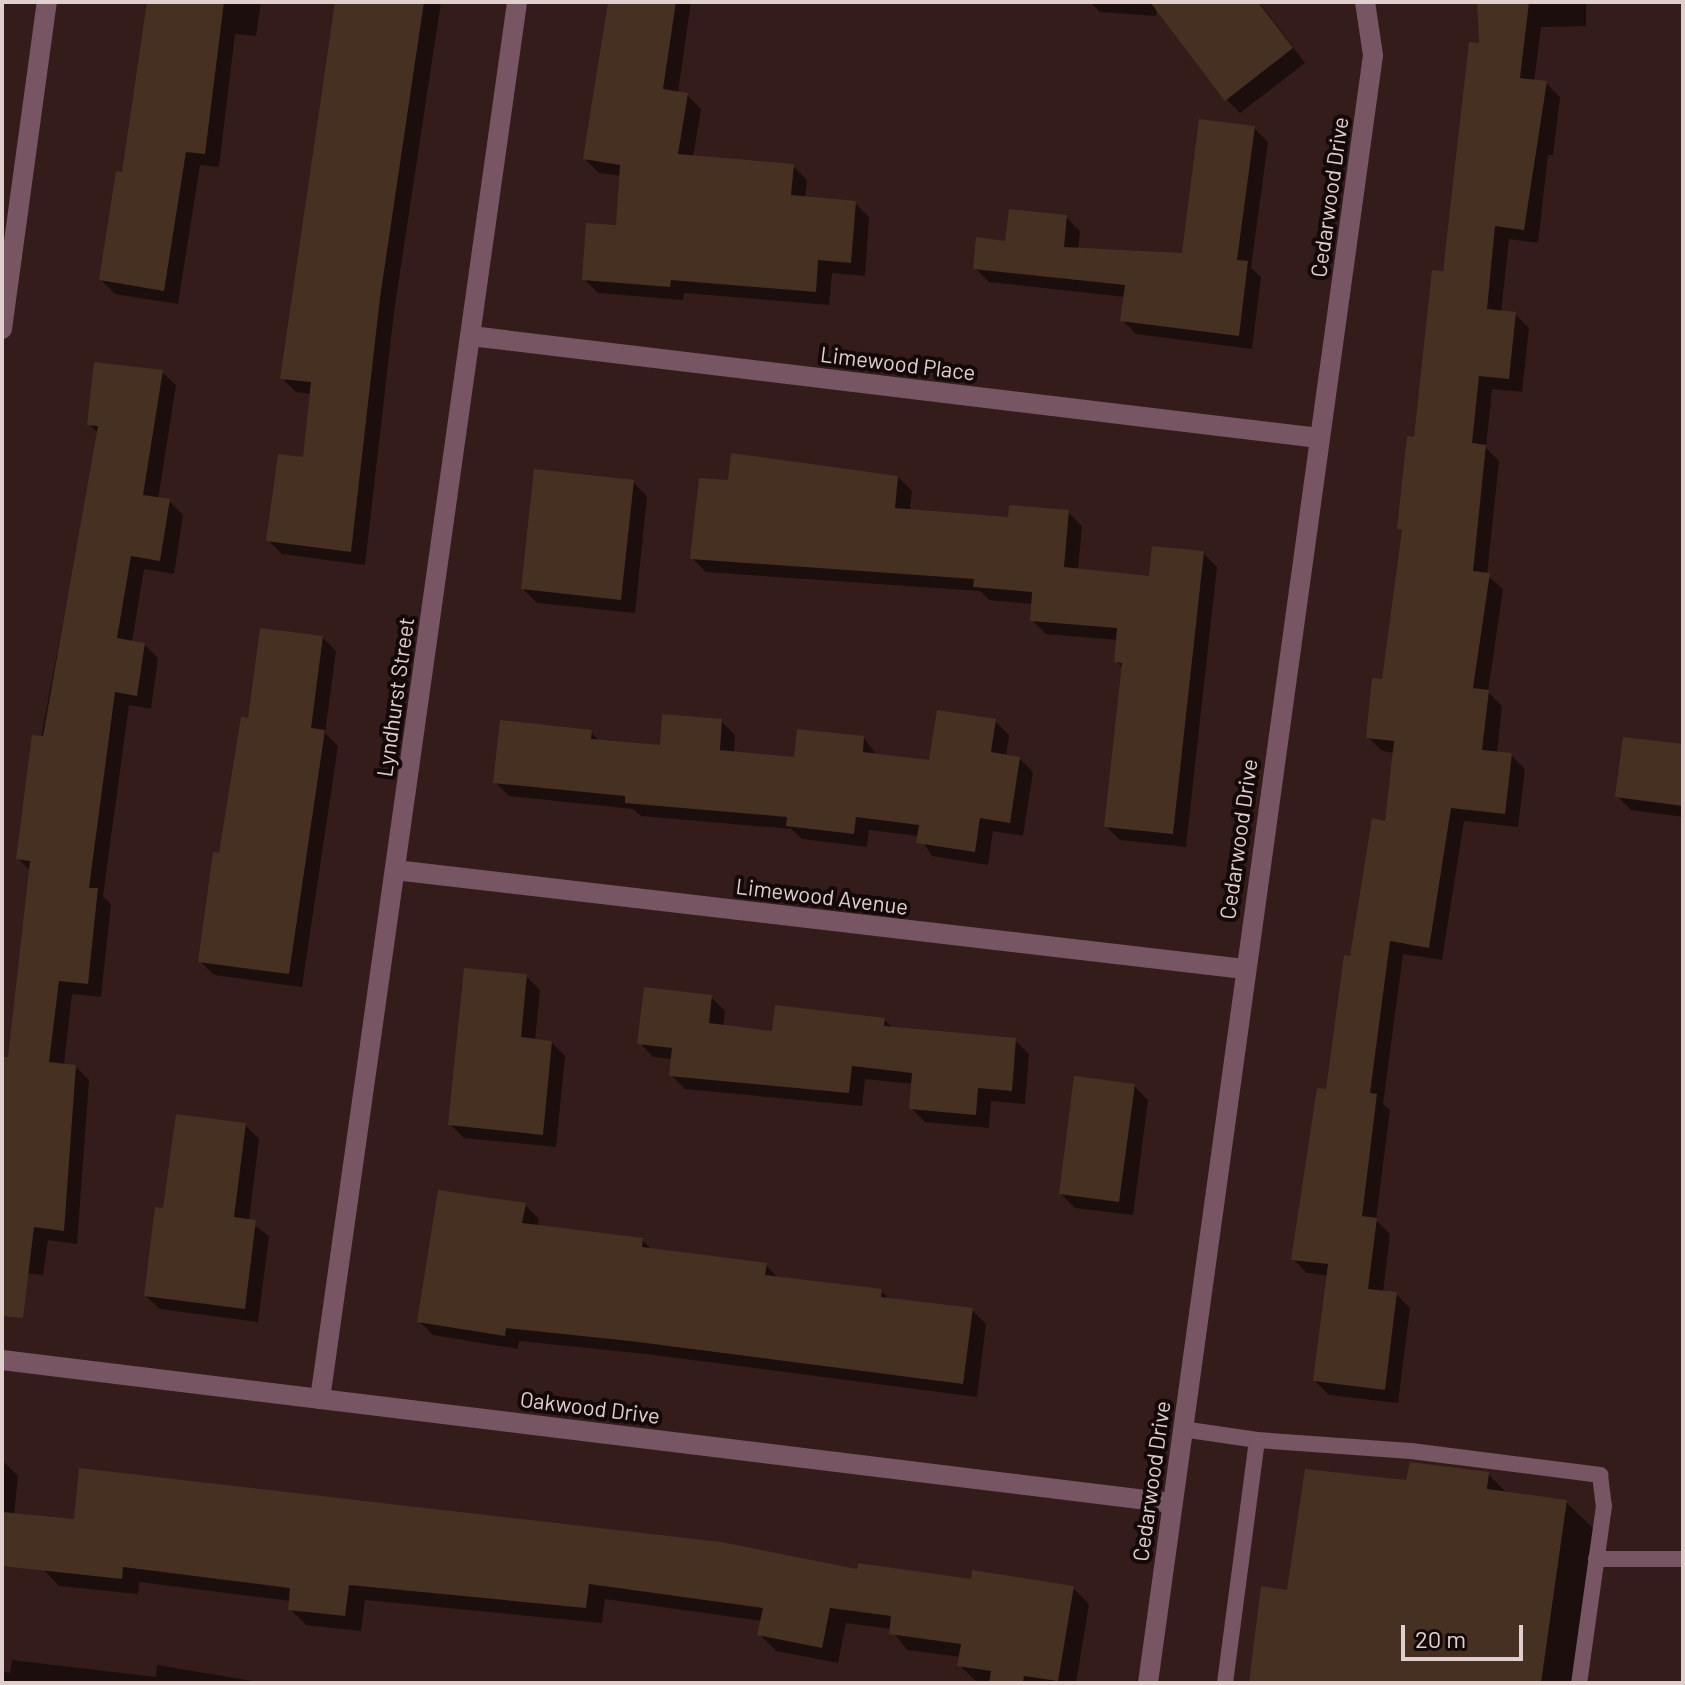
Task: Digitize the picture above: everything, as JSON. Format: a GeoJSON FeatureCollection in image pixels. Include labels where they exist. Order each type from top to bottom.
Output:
{"type":"FeatureCollection","features":[{"type":"Feature","properties":{"kind":"street"},"geometry":{"type":"LineString","coordinates":[[2,329],[47,2]]}},
{"type":"Feature","properties":{"kind":"street","name":"Lyndhurst Street"},"geometry":{"type":"LineString","coordinates":[[320,1399],[517,2]]}},
{"type":"Feature","properties":{"kind":"street","name":"Cedarwood Drive"},"geometry":{"type":"LineString","coordinates":[[1148,1683],[1244,969],[1373,55],[1365,2]]}},
{"type":"Feature","properties":{"kind":"street","name":"Limewood Place"},"geometry":{"type":"LineString","coordinates":[[471,336],[1319,438]]}},
{"type":"Feature","properties":{"kind":"street","name":"Limewood Avenue"},"geometry":{"type":"LineString","coordinates":[[395,870],[1244,969]]}},
{"type":"Feature","properties":{"kind":"street","name":"Oakwood Drive"},"geometry":{"type":"LineString","coordinates":[[2,1360],[1172,1503]]}},
{"type":"Feature","properties":{"kind":"lane"},"geometry":{"type":"LineString","coordinates":[[1182,1429],[1257,1440],[1411,1451],[1600,1475],[1604,1506],[1579,1683]]}},
{"type":"Feature","properties":{"kind":"lane"},"geometry":{"type":"LineString","coordinates":[[1225,1683],[1257,1440]]}},
{"type":"Feature","properties":{"kind":"lane"},"geometry":{"type":"LineString","coordinates":[[1596,1559],[1683,1559]]}},
{"type":"Feature","properties":{"kind":"building"},"geometry":{"type":"Polygon","coordinates":[[[147,2],[224,2],[205,154],[186,152],[164,291],[99,280],[116,171],[122,172],[147,2]]]}},
{"type":"Feature","properties":{"kind":"building"},"geometry":{"type":"Polygon","coordinates":[[[335,2],[424,2],[380,298],[351,552],[266,541],[278,454],[303,457],[311,382],[280,379],[335,2]]]}},
{"type":"Feature","properties":{"kind":"building"},"geometry":{"type":"Polygon","coordinates":[[[608,2],[676,2],[663,89],[688,93],[678,154],[794,164],[791,195],[856,201],[851,263],[818,260],[816,292],[671,280],[670,287],[582,280],[586,223],[616,225],[620,165],[583,159],[608,2]]]}},
{"type":"Feature","properties":{"kind":"building"},"geometry":{"type":"Polygon","coordinates":[[[1150,2],[1258,2],[1293,48],[1225,101],[1150,2]]]}},
{"type":"Feature","properties":{"kind":"building"},"geometry":{"type":"Polygon","coordinates":[[[1477,2],[1529,2],[1520,78],[1547,81],[1524,230],[1495,226],[1487,309],[1516,312],[1509,379],[1479,376],[1472,443],[1486,445],[1473,571],[1490,573],[1473,688],[1489,690],[1482,750],[1512,753],[1505,814],[1451,808],[1429,948],[1390,941],[1370,1093],[1377,1094],[1362,1216],[1377,1218],[1368,1289],[1397,1292],[1385,1390],[1313,1381],[1328,1264],[1291,1260],[1317,1088],[1326,1089],[1344,955],[1350,956],[1372,818],[1385,821],[1394,741],[1366,738],[1372,678],[1382,679],[1402,530],[1397,529],[1407,436],[1414,437],[1432,270],[1443,271],[1469,42],[1479,43],[1477,2]]]}},
{"type":"Feature","properties":{"kind":"building"},"geometry":{"type":"Polygon","coordinates":[[[1199,119],[1255,126],[1237,260],[1248,261],[1239,336],[1120,321],[1125,285],[973,269],[976,237],[1005,241],[1009,209],[1067,215],[1064,247],[1182,253],[1199,119]]]}},
{"type":"Feature","properties":{"kind":"building"},"geometry":{"type":"Polygon","coordinates":[[[94,362],[163,370],[143,495],[170,499],[160,561],[131,556],[117,638],[145,643],[137,696],[115,692],[89,888],[98,888],[88,984],[59,981],[49,1062],[76,1065],[64,1231],[34,1227],[23,1318],[2,1316],[2,1057],[8,1057],[30,861],[16,859],[32,735],[43,736],[98,426],[87,425],[94,362]]]}},
{"type":"Feature","properties":{"kind":"building"},"geometry":{"type":"Polygon","coordinates":[[[731,453],[898,476],[895,508],[1008,517],[1009,505],[1069,510],[1064,567],[1149,576],[1152,546],[1204,551],[1173,834],[1104,827],[1122,663],[1114,662],[1117,628],[1030,621],[1032,592],[973,587],[974,579],[690,559],[699,478],[728,480],[731,453]]]}},
{"type":"Feature","properties":{"kind":"building"},"geometry":{"type":"Polygon","coordinates":[[[534,469],[634,480],[621,600],[521,589],[534,469]]]}},
{"type":"Feature","properties":{"kind":"building"},"geometry":{"type":"Polygon","coordinates":[[[260,628],[323,636],[311,728],[325,730],[289,974],[198,962],[213,852],[219,853],[241,717],[248,718],[260,628]]]}},
{"type":"Feature","properties":{"kind":"building"},"geometry":{"type":"Polygon","coordinates":[[[937,710],[996,719],[991,752],[1020,757],[1010,823],[980,818],[975,852],[916,843],[919,825],[856,817],[854,834],[786,826],[787,817],[625,803],[625,796],[493,783],[500,720],[592,730],[591,739],[660,745],[662,714],[722,719],[720,750],[794,757],[797,729],[864,736],[863,752],[929,760],[937,710]]]}},
{"type":"Feature","properties":{"kind":"building"},"geometry":{"type":"Polygon","coordinates":[[[1623,737],[1683,744],[1683,806],[1615,797],[1623,737]]]}},
{"type":"Feature","properties":{"kind":"building"},"geometry":{"type":"Polygon","coordinates":[[[464,968],[527,974],[521,1037],[552,1041],[543,1135],[448,1125],[464,968]]]}},
{"type":"Feature","properties":{"kind":"building"},"geometry":{"type":"Polygon","coordinates":[[[644,987],[712,995],[709,1023],[772,1031],[775,1005],[885,1018],[884,1026],[1016,1038],[1012,1091],[978,1088],[976,1115],[909,1109],[912,1073],[852,1066],[849,1093],[669,1076],[672,1048],[637,1044],[644,987]]]}},
{"type":"Feature","properties":{"kind":"building"},"geometry":{"type":"Polygon","coordinates":[[[1074,1076],[1135,1084],[1119,1202],[1059,1194],[1074,1076]]]}},
{"type":"Feature","properties":{"kind":"building"},"geometry":{"type":"Polygon","coordinates":[[[176,1114],[246,1123],[234,1217],[256,1220],[245,1309],[144,1296],[155,1207],[163,1208],[176,1114]]]}},
{"type":"Feature","properties":{"kind":"building"},"geometry":{"type":"Polygon","coordinates":[[[438,1190],[526,1203],[522,1223],[643,1238],[642,1247],[767,1263],[765,1275],[882,1289],[881,1297],[973,1308],[963,1384],[630,1341],[506,1328],[505,1336],[417,1322],[438,1190]]]}},
{"type":"Feature","properties":{"kind":"building"},"geometry":{"type":"Polygon","coordinates":[[[1410,1462],[1489,1472],[1487,1489],[1567,1500],[1541,1683],[1249,1683],[1261,1586],[1287,1590],[1305,1469],[1406,1480],[1410,1462]]]}},
{"type":"Feature","properties":{"kind":"building"},"geometry":{"type":"Polygon","coordinates":[[[79,1468],[721,1542],[857,1569],[858,1563],[971,1579],[972,1570],[1074,1586],[1058,1681],[1024,1676],[1023,1683],[989,1683],[991,1671],[957,1666],[961,1644],[889,1634],[891,1616],[830,1608],[822,1648],[757,1635],[763,1608],[589,1584],[586,1608],[349,1585],[345,1616],[288,1610],[290,1588],[123,1567],[122,1579],[2,1566],[2,1512],[74,1519],[79,1468]]]}}]}
